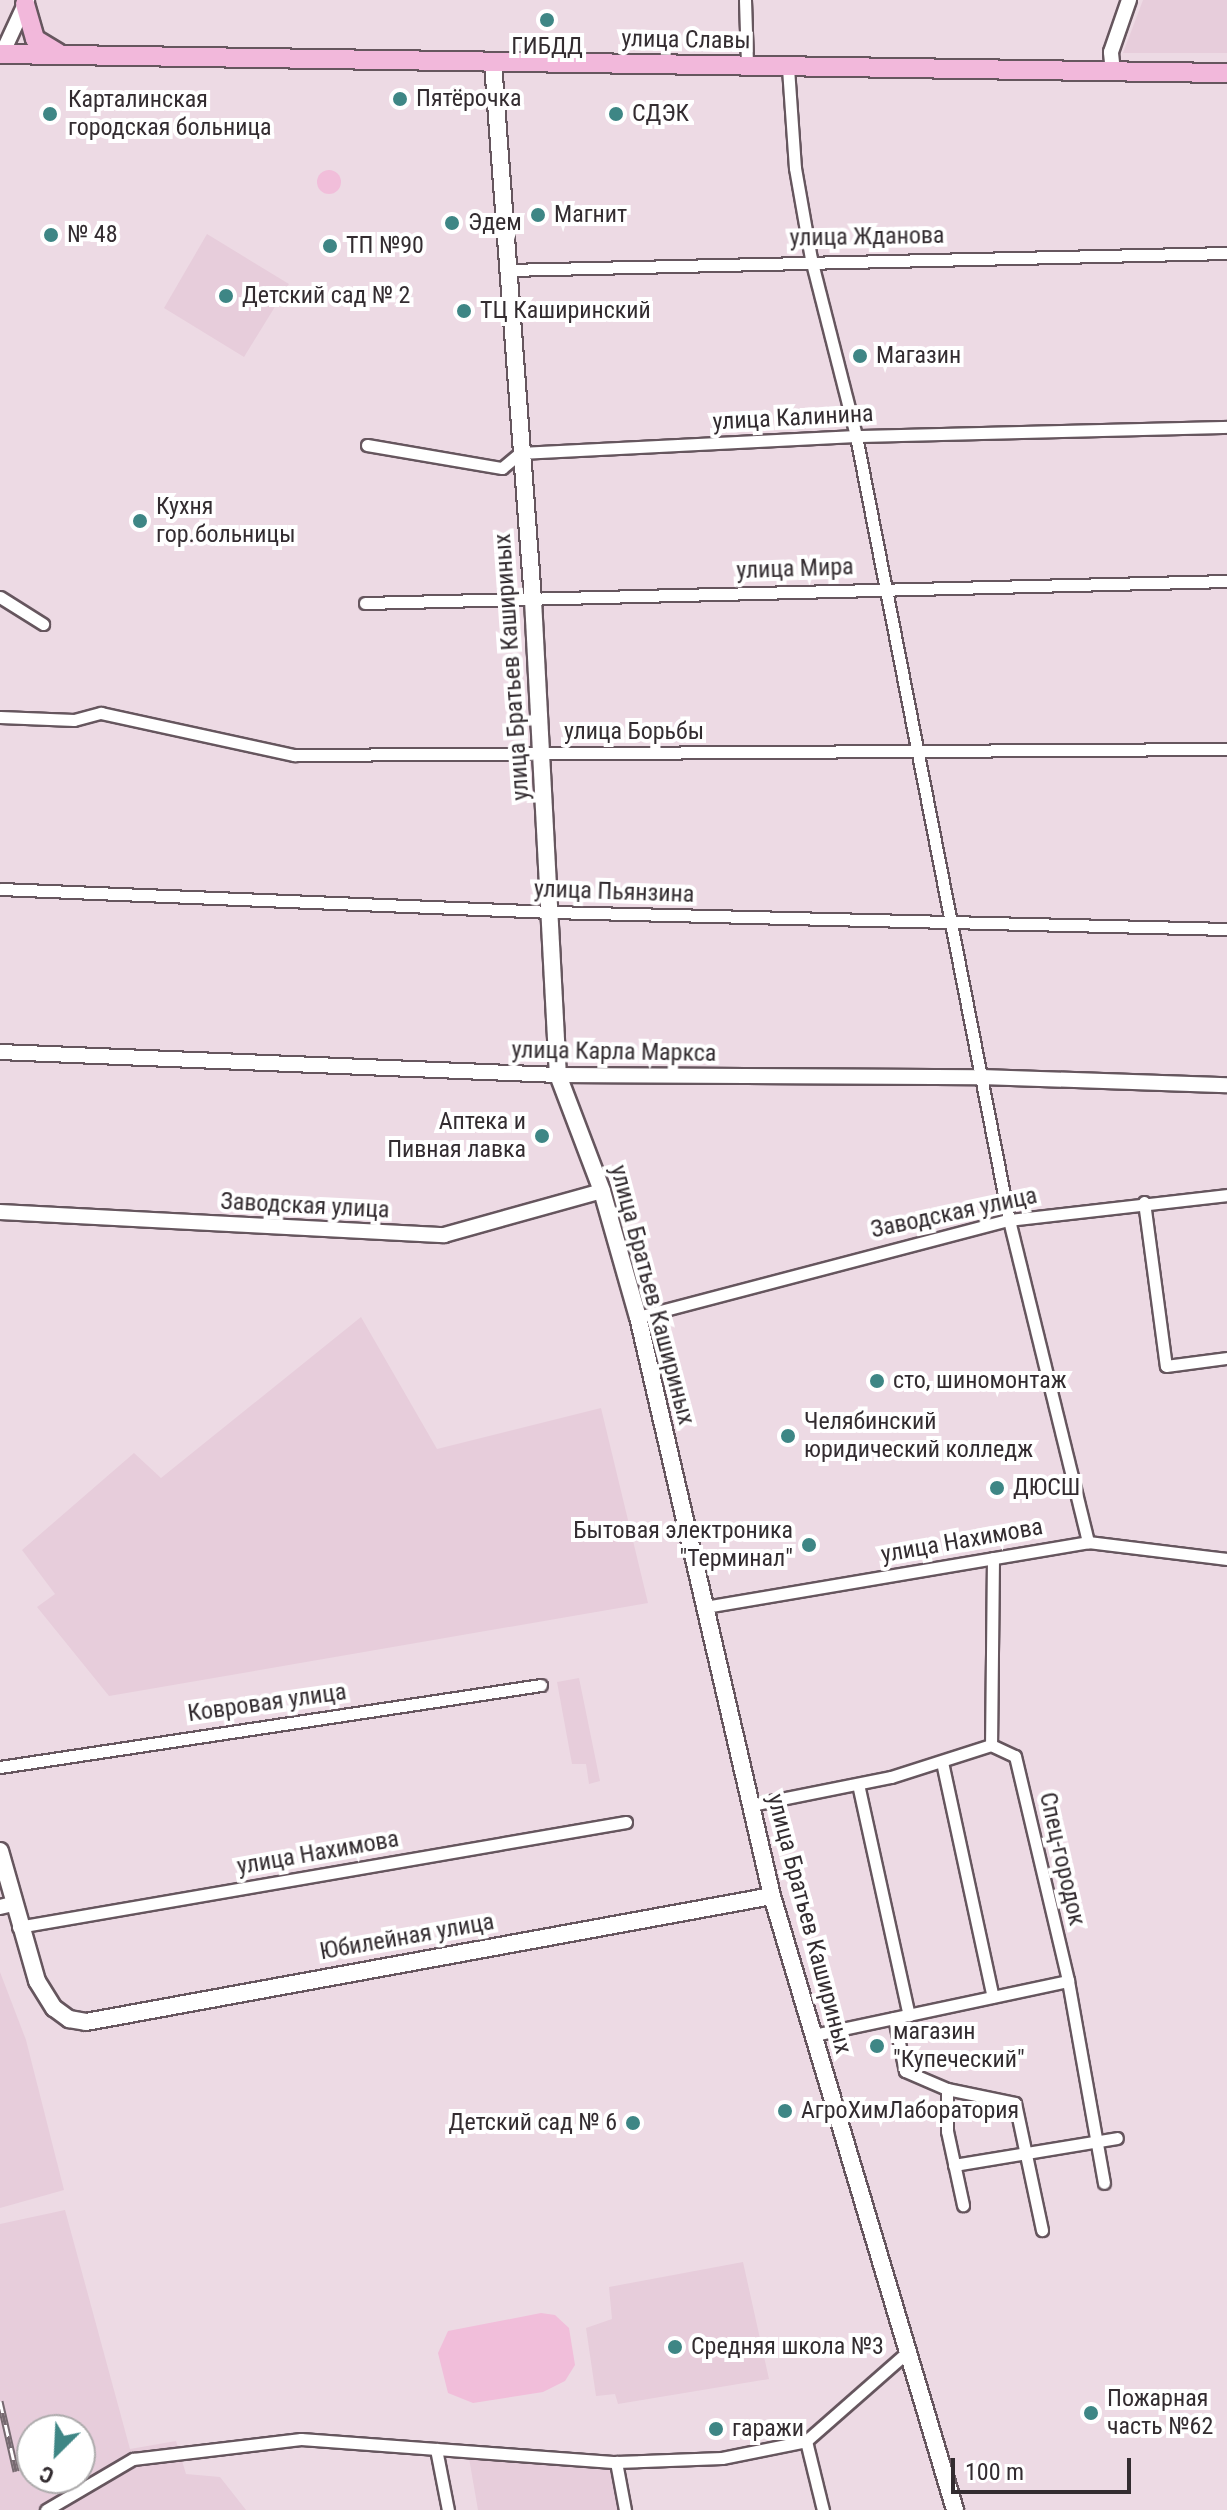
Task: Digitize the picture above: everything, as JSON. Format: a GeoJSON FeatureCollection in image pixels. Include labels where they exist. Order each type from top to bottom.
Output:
{"type":"FeatureCollection","features":[{"type":"Feature","properties":{"kind":"main road"},"geometry":{"type":"LineString","coordinates":[[26,2],[35,39],[61,55]]}},
{"type":"Feature","properties":{"kind":"main road","name":"улица Славы"},"geometry":{"type":"LineString","coordinates":[[1,54],[1227,73]]}},
{"type":"Feature","properties":{"kind":"main road","name":"улица Братьев Кашириных"},"geometry":{"type":"LineString","coordinates":[[493,63],[533,600],[558,1075],[602,1191],[638,1317],[772,1896],[955,2510]]}},
{"type":"Feature","properties":{"kind":"main road"},"geometry":{"type":"LineString","coordinates":[[0,1851],[6,1905],[18,1927]]}},
{"type":"Feature","properties":{"kind":"main road","name":"Юбилейная улица"},"geometry":{"type":"LineString","coordinates":[[18,1927],[37,1981],[54,2008],[69,2019],[86,2022],[772,1896]]}},
{"type":"Feature","properties":{"kind":"street"},"geometry":{"type":"LineString","coordinates":[[745,0],[747,65]]}},
{"type":"Feature","properties":{"kind":"street"},"geometry":{"type":"LineString","coordinates":[[1113,72],[1111,52],[1129,0]]}},
{"type":"Feature","properties":{"kind":"street"},"geometry":{"type":"LineString","coordinates":[[1,54],[26,2]]}},
{"type":"Feature","properties":{"kind":"street"},"geometry":{"type":"LineString","coordinates":[[788,68],[795,168],[811,259],[856,436],[1009,1220],[1088,1542]]}},
{"type":"Feature","properties":{"kind":"street","name":"улица Жданова"},"geometry":{"type":"LineString","coordinates":[[507,270],[811,259],[1227,253]]}},
{"type":"Feature","properties":{"kind":"street","name":"улица Калинина"},"geometry":{"type":"LineString","coordinates":[[367,445],[502,468],[520,453],[856,436],[1227,427]]}},
{"type":"Feature","properties":{"kind":"street","name":"улица Мира"},"geometry":{"type":"LineString","coordinates":[[365,603],[1227,581]]}},
{"type":"Feature","properties":{"kind":"street"},"geometry":{"type":"LineString","coordinates":[[0,597],[43,624]]}},
{"type":"Feature","properties":{"kind":"street","name":"улица Борьбы"},"geometry":{"type":"LineString","coordinates":[[0,717],[74,720],[101,713],[294,755],[1227,749]]}},
{"type":"Feature","properties":{"kind":"street","name":"улица Пьянзина"},"geometry":{"type":"LineString","coordinates":[[0,889],[551,912],[952,925],[1227,929]]}},
{"type":"Feature","properties":{"kind":"street","name":"улица Карла Маркса"},"geometry":{"type":"LineString","coordinates":[[0,1052],[558,1075],[981,1077],[1227,1085]]}},
{"type":"Feature","properties":{"kind":"street","name":"Заводская улица"},"geometry":{"type":"LineString","coordinates":[[0,1212],[444,1235],[602,1191]]}},
{"type":"Feature","properties":{"kind":"street","name":"Заводская улица"},"geometry":{"type":"LineString","coordinates":[[638,1317],[1009,1220],[1144,1202],[1227,1195]]}},
{"type":"Feature","properties":{"kind":"street"},"geometry":{"type":"LineString","coordinates":[[1144,1202],[1166,1366],[1227,1358]]}},
{"type":"Feature","properties":{"kind":"street","name":"улица Нахимова"},"geometry":{"type":"LineString","coordinates":[[705,1607],[1088,1542],[1227,1559]]}},
{"type":"Feature","properties":{"kind":"street"},"geometry":{"type":"LineString","coordinates":[[751,1805],[858,1784],[942,1762],[991,1745],[993,1558]]}},
{"type":"Feature","properties":{"kind":"street","name":"Ковровая улица"},"geometry":{"type":"LineString","coordinates":[[0,1767],[541,1685]]}},
{"type":"Feature","properties":{"kind":"street","name":"Спец-городок"},"geometry":{"type":"LineString","coordinates":[[991,1745],[1015,1756],[1068,1981],[1104,2183]]}},
{"type":"Feature","properties":{"kind":"street"},"geometry":{"type":"LineString","coordinates":[[942,1762],[993,1997]]}},
{"type":"Feature","properties":{"kind":"street"},"geometry":{"type":"LineString","coordinates":[[858,1784],[909,2015]]}},
{"type":"Feature","properties":{"kind":"street","name":"улица Нахимова"},"geometry":{"type":"LineString","coordinates":[[18,1927],[626,1822]]}},
{"type":"Feature","properties":{"kind":"street"},"geometry":{"type":"LineString","coordinates":[[814,2035],[1068,1981]]}},
{"type":"Feature","properties":{"kind":"street"},"geometry":{"type":"LineString","coordinates":[[894,2018],[905,2071],[947,2089],[1015,2103],[1042,2230]]}},
{"type":"Feature","properties":{"kind":"street"},"geometry":{"type":"LineString","coordinates":[[947,2089],[947,2131],[963,2205]]}},
{"type":"Feature","properties":{"kind":"street"},"geometry":{"type":"LineString","coordinates":[[954,2165],[1117,2138]]}},
{"type":"Feature","properties":{"kind":"street"},"geometry":{"type":"LineString","coordinates":[[46,2510],[111,2470],[156,2453],[301,2439],[616,2462],[722,2458],[806,2441],[906,2353]]}},
{"type":"Feature","properties":{"kind":"street"},"geometry":{"type":"LineString","coordinates":[[806,2441],[823,2510]]}},
{"type":"Feature","properties":{"kind":"street"},"geometry":{"type":"LineString","coordinates":[[436,2449],[448,2510]]}},
{"type":"Feature","properties":{"kind":"street"},"geometry":{"type":"LineString","coordinates":[[616,2462],[625,2510]]}},
{"type":"Feature","properties":{"kind":"shaded area"},"geometry":{"type":"Polygon","coordinates":[[[1143,0],[1227,0],[1227,53],[1123,53],[1143,0]]]}},
{"type":"Feature","properties":{"kind":"shaded area"},"geometry":{"type":"Polygon","coordinates":[[[329,170],[337,174],[341,182],[337,190],[329,194],[321,190],[317,182],[321,174],[329,170]]]}},
{"type":"Feature","properties":{"kind":"shaded area","name":"Детский сад № 2"},"geometry":{"type":"Polygon","coordinates":[[[207,234],[289,284],[244,357],[164,308],[207,234]]]}},
{"type":"Feature","properties":{"kind":"shaded area"},"geometry":{"type":"Polygon","coordinates":[[[361,1317],[437,1449],[601,1408],[648,1603],[109,1696],[37,1607],[55,1594],[22,1550],[134,1453],[161,1478],[361,1317]]]}},
{"type":"Feature","properties":{"kind":"shaded area"},"geometry":{"type":"Polygon","coordinates":[[[579,1678],[600,1781],[589,1784],[586,1764],[572,1764],[557,1682],[579,1678]]]}},
{"type":"Feature","properties":{"kind":"shaded area"},"geometry":{"type":"Polygon","coordinates":[[[0,1972],[26,2040],[64,2190],[0,2208],[0,1972]]]}},
{"type":"Feature","properties":{"kind":"shaded area"},"geometry":{"type":"Polygon","coordinates":[[[65,2210],[130,2449],[176,2441],[186,2474],[220,2477],[246,2510],[0,2510],[0,2224],[65,2210]]]}},
{"type":"Feature","properties":{"kind":"shaded area","name":"Средняя школа №3"},"geometry":{"type":"Polygon","coordinates":[[[743,2262],[769,2379],[618,2404],[615,2394],[596,2396],[586,2328],[612,2319],[609,2287],[743,2262]]]}},
{"type":"Feature","properties":{"kind":"shaded area"},"geometry":{"type":"Polygon","coordinates":[[[541,2313],[555,2315],[569,2328],[575,2365],[565,2381],[543,2392],[473,2403],[448,2393],[438,2353],[448,2331],[541,2313]]]}},
{"type":"Feature","properties":{"kind":"shaded area"},"geometry":{"type":"Polygon","coordinates":[[[469,2458],[611,2467],[620,2510],[478,2510],[469,2458]]]}},
{"type":"Feature","properties":{"kind":"railway"},"geometry":{"type":"LineString","coordinates":[[0,2401],[16,2471]]}},
{"type":"Feature","properties":{"kind":"place","name":"ГИБДД"},"geometry":{"type":"Point","coordinates":[547,20]}},
{"type":"Feature","properties":{"kind":"place","name":"Пятёрочка"},"geometry":{"type":"Point","coordinates":[400,99]}},
{"type":"Feature","properties":{"kind":"place","name":"Карталинская городская больница"},"geometry":{"type":"Point","coordinates":[50,114]}},
{"type":"Feature","properties":{"kind":"place","name":"СДЭК"},"geometry":{"type":"Point","coordinates":[616,114]}},
{"type":"Feature","properties":{"kind":"place","name":"Магнит"},"geometry":{"type":"Point","coordinates":[538,215]}},
{"type":"Feature","properties":{"kind":"place","name":"Эдем"},"geometry":{"type":"Point","coordinates":[452,223]}},
{"type":"Feature","properties":{"kind":"place","name":"№ 48"},"geometry":{"type":"Point","coordinates":[51,235]}},
{"type":"Feature","properties":{"kind":"place","name":"ТП №90"},"geometry":{"type":"Point","coordinates":[330,246]}},
{"type":"Feature","properties":{"kind":"place","name":"Детский сад № 2"},"geometry":{"type":"Point","coordinates":[226,296]}},
{"type":"Feature","properties":{"kind":"place","name":"ТЦ Каширинский"},"geometry":{"type":"Point","coordinates":[464,311]}},
{"type":"Feature","properties":{"kind":"place","name":"Магазин"},"geometry":{"type":"Point","coordinates":[860,356]}},
{"type":"Feature","properties":{"kind":"place","name":"Кухня гор.больницы"},"geometry":{"type":"Point","coordinates":[140,521]}},
{"type":"Feature","properties":{"kind":"place","name":"Аптека и Пивная лавка"},"geometry":{"type":"Point","coordinates":[542,1136]}},
{"type":"Feature","properties":{"kind":"place","name":"сто, шиномонтаж"},"geometry":{"type":"Point","coordinates":[877,1381]}},
{"type":"Feature","properties":{"kind":"place","name":"Челябинский юридический колледж"},"geometry":{"type":"Point","coordinates":[788,1436]}},
{"type":"Feature","properties":{"kind":"place","name":"ДЮСШ"},"geometry":{"type":"Point","coordinates":[997,1488]}},
{"type":"Feature","properties":{"kind":"place","name":"Бытовая электроника \"Терминал\""},"geometry":{"type":"Point","coordinates":[809,1545]}},
{"type":"Feature","properties":{"kind":"place","name":"магазин \"Купеческий\""},"geometry":{"type":"Point","coordinates":[877,2046]}},
{"type":"Feature","properties":{"kind":"place","name":"АгроХимЛаборатория"},"geometry":{"type":"Point","coordinates":[785,2111]}},
{"type":"Feature","properties":{"kind":"place","name":"Детский сад № 6"},"geometry":{"type":"Point","coordinates":[633,2123]}},
{"type":"Feature","properties":{"kind":"place","name":"Средняя школа №3"},"geometry":{"type":"Point","coordinates":[675,2347]}},
{"type":"Feature","properties":{"kind":"place","name":"Пожарная часть №62"},"geometry":{"type":"Point","coordinates":[1091,2413]}},
{"type":"Feature","properties":{"kind":"place","name":"гаражи"},"geometry":{"type":"Point","coordinates":[716,2429]}}]}
